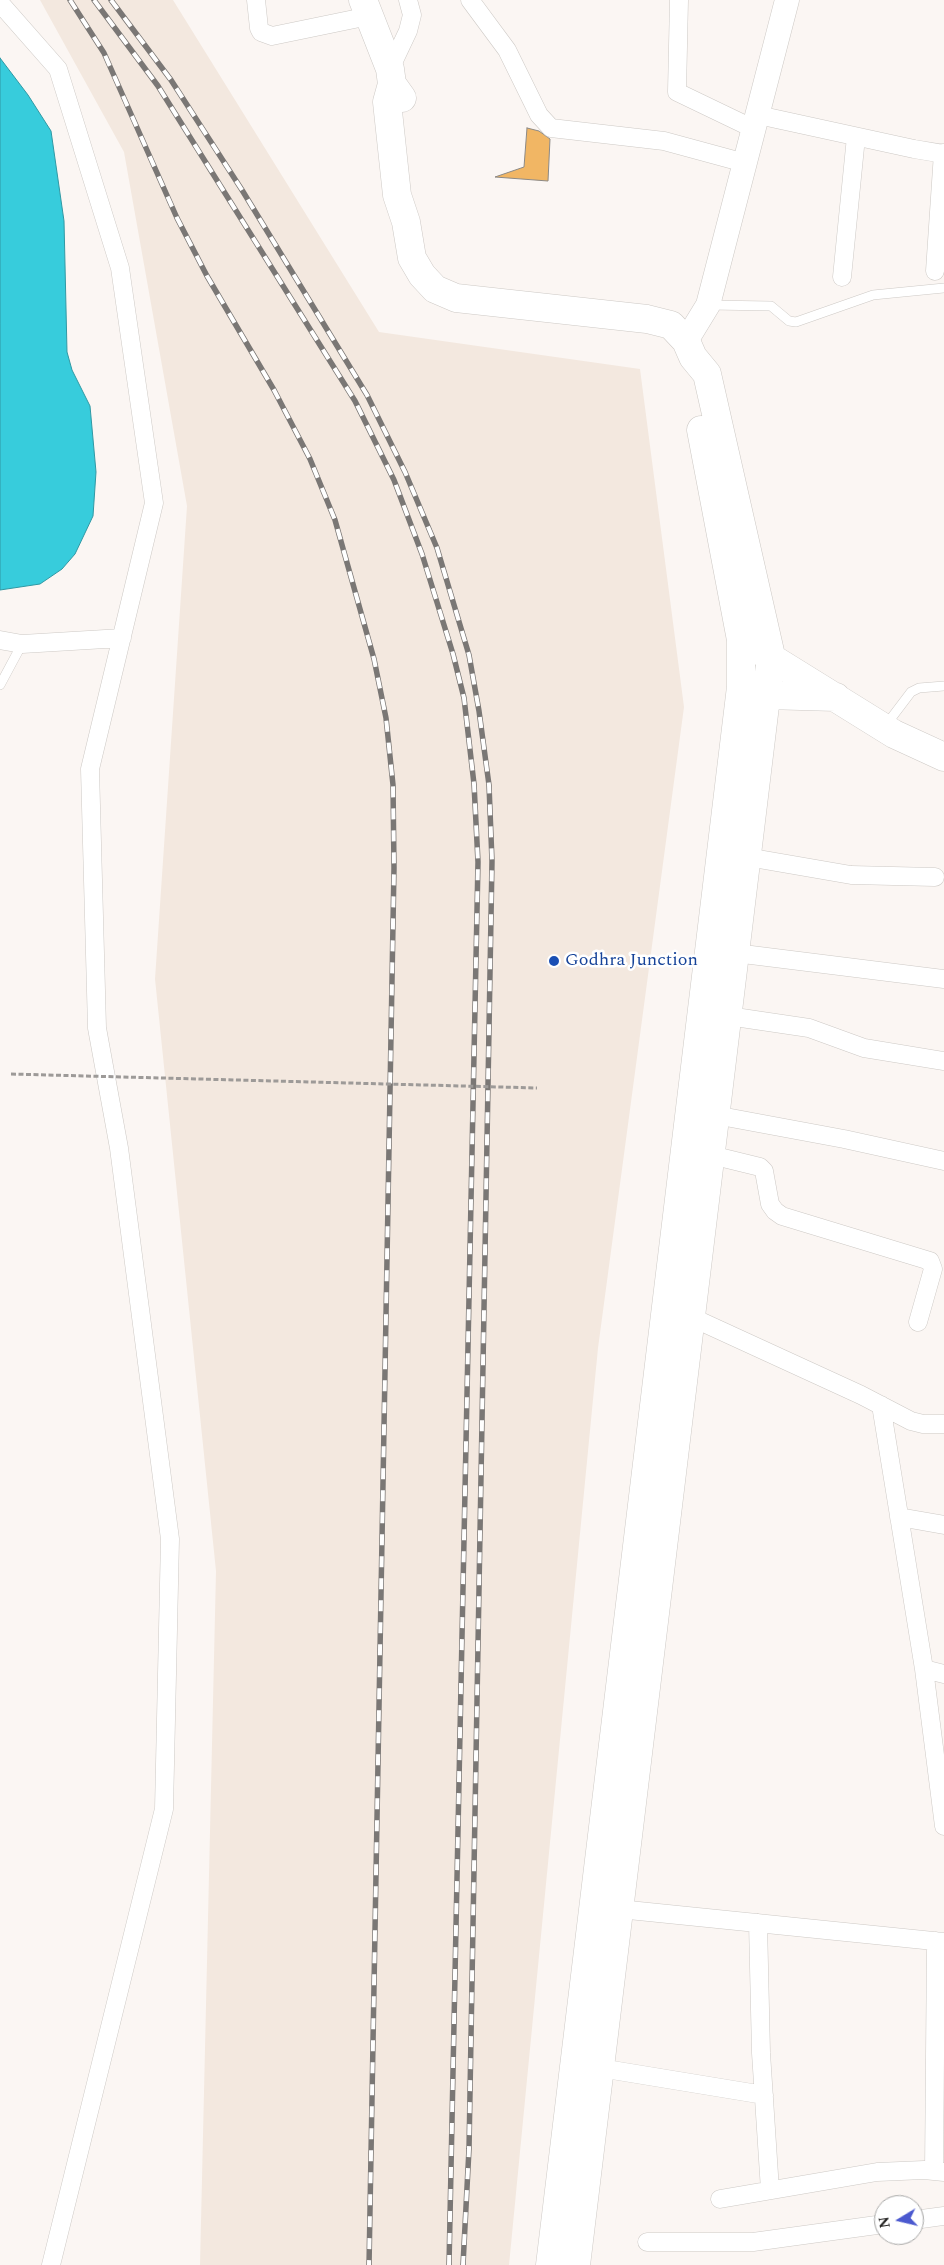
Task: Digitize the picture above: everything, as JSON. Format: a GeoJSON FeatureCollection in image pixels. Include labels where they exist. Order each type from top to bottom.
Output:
{"type":"FeatureCollection","features":[{"type":"Feature","properties":{"kind":"main road"},"geometry":{"type":"LineString","coordinates":[[366,8],[391,77],[387,102],[396,195],[406,222],[412,258],[422,275],[435,289],[456,298],[647,319],[671,325],[707,374],[771,656],[754,691],[606,1908],[550,2265]]}},
{"type":"Feature","properties":{"kind":"main road"},"geometry":{"type":"LineString","coordinates":[[678,1316],[711,1155],[728,1016],[747,857],[754,691],[741,640],[692,379],[690,349]]}},
{"type":"Feature","properties":{"kind":"main road"},"geometry":{"type":"LineString","coordinates":[[741,640],[771,656],[885,727],[944,757]]}},
{"type":"Feature","properties":{"kind":"main road"},"geometry":{"type":"LineString","coordinates":[[754,691],[837,698]]}},
{"type":"Feature","properties":{"kind":"main road"},"geometry":{"type":"LineString","coordinates":[[576,2265],[600,2068],[606,1908]]}},
{"type":"Feature","properties":{"kind":"street"},"geometry":{"type":"LineString","coordinates":[[256,0],[259,28],[261,32],[272,36],[366,8]]}},
{"type":"Feature","properties":{"kind":"street"},"geometry":{"type":"LineString","coordinates":[[391,77],[412,15],[408,0]]}},
{"type":"Feature","properties":{"kind":"street"},"geometry":{"type":"LineString","coordinates":[[470,0],[507,50],[540,115],[551,128],[664,141],[745,163]]}},
{"type":"Feature","properties":{"kind":"street"},"geometry":{"type":"LineString","coordinates":[[679,0],[676,92],[756,122],[856,136],[944,154],[935,271]]}},
{"type":"Feature","properties":{"kind":"street"},"geometry":{"type":"LineString","coordinates":[[690,349],[708,305],[787,0]]}},
{"type":"Feature","properties":{"kind":"street"},"geometry":{"type":"LineString","coordinates":[[0,2],[58,69],[120,268],[154,503],[90,769],[96,1028],[119,1148],[170,1539],[164,1809],[51,2265]]}},
{"type":"Feature","properties":{"kind":"street"},"geometry":{"type":"LineString","coordinates":[[842,277],[856,136]]}},
{"type":"Feature","properties":{"kind":"street"},"geometry":{"type":"LineString","coordinates":[[0,640],[22,644],[122,638]]}},
{"type":"Feature","properties":{"kind":"street"},"geometry":{"type":"LineString","coordinates":[[747,857],[852,875],[935,877]]}},
{"type":"Feature","properties":{"kind":"street"},"geometry":{"type":"LineString","coordinates":[[735,954],[944,979]]}},
{"type":"Feature","properties":{"kind":"street"},"geometry":{"type":"LineString","coordinates":[[728,1016],[809,1028],[864,1048],[944,1061]]}},
{"type":"Feature","properties":{"kind":"street"},"geometry":{"type":"LineString","coordinates":[[715,1115],[844,1139],[944,1161]]}},
{"type":"Feature","properties":{"kind":"street"},"geometry":{"type":"LineString","coordinates":[[711,1155],[760,1167],[767,1178],[770,1204],[782,1216],[930,1261],[933,1269],[918,1322]]}},
{"type":"Feature","properties":{"kind":"street"},"geometry":{"type":"LineString","coordinates":[[678,1316],[911,1420],[923,1424],[944,1424]]}},
{"type":"Feature","properties":{"kind":"street"},"geometry":{"type":"LineString","coordinates":[[881,1405],[924,1669],[944,1826]]}},
{"type":"Feature","properties":{"kind":"street"},"geometry":{"type":"LineString","coordinates":[[900,1517],[944,1525]]}},
{"type":"Feature","properties":{"kind":"street"},"geometry":{"type":"LineString","coordinates":[[924,1669],[944,1674]]}},
{"type":"Feature","properties":{"kind":"street"},"geometry":{"type":"LineString","coordinates":[[606,1908],[940,1942],[939,2171],[877,2172],[720,2199]]}},
{"type":"Feature","properties":{"kind":"street"},"geometry":{"type":"LineString","coordinates":[[758,1923],[764,2095],[770,2190]]}},
{"type":"Feature","properties":{"kind":"street"},"geometry":{"type":"LineString","coordinates":[[600,2068],[764,2095]]}},
{"type":"Feature","properties":{"kind":"street"},"geometry":{"type":"LineString","coordinates":[[924,2219],[944,2216]]}},
{"type":"Feature","properties":{"kind":"street"},"geometry":{"type":"LineString","coordinates":[[647,2242],[753,2242],[874,2225]]}},
{"type":"Feature","properties":{"kind":"lane"},"geometry":{"type":"LineString","coordinates":[[708,305],[771,306],[789,321],[796,322],[873,295],[944,288]]}},
{"type":"Feature","properties":{"kind":"lane"},"geometry":{"type":"LineString","coordinates":[[0,685],[22,644]]}},
{"type":"Feature","properties":{"kind":"lane"},"geometry":{"type":"LineString","coordinates":[[885,727],[911,692],[919,688],[944,686]]}},
{"type":"Feature","properties":{"kind":"path"},"geometry":{"type":"LineString","coordinates":[[11,1074],[537,1088]]}},
{"type":"Feature","properties":{"kind":"shaded area"},"geometry":{"type":"Polygon","coordinates":[[[40,0],[173,0],[379,332],[640,369],[684,707],[598,1348],[509,2265],[200,2265],[216,1571],[155,979],[187,506],[124,152],[40,0]]]}},
{"type":"Feature","properties":{"kind":"water"},"geometry":{"type":"Polygon","coordinates":[[[0,58],[28,95],[51,131],[64,221],[67,352],[72,370],[90,406],[96,472],[93,516],[75,554],[62,569],[40,584],[0,590],[0,58]]]}},
{"type":"Feature","properties":{"kind":"building"},"geometry":{"type":"Polygon","coordinates":[[[527,128],[539,131],[550,139],[548,181],[495,177],[524,167],[527,128]]]}},
{"type":"Feature","properties":{"kind":"railway"},"geometry":{"type":"LineString","coordinates":[[70,0],[104,53],[177,218],[207,276],[274,390],[310,459],[335,520],[374,659],[386,718],[393,785],[394,868],[369,2265]]}},
{"type":"Feature","properties":{"kind":"railway"},"geometry":{"type":"LineString","coordinates":[[94,0],[158,86],[355,401],[394,480],[422,554],[453,654],[464,698],[474,784],[478,862],[449,2265]]}},
{"type":"Feature","properties":{"kind":"railway"},"geometry":{"type":"LineString","coordinates":[[111,0],[171,80],[242,190],[367,395],[405,472],[437,548],[469,655],[479,711],[489,785],[492,861],[469,2149],[463,2265]]}},
{"type":"Feature","properties":{"kind":"place","name":"Godhra Junction"},"geometry":{"type":"Point","coordinates":[554,961]}}]}
